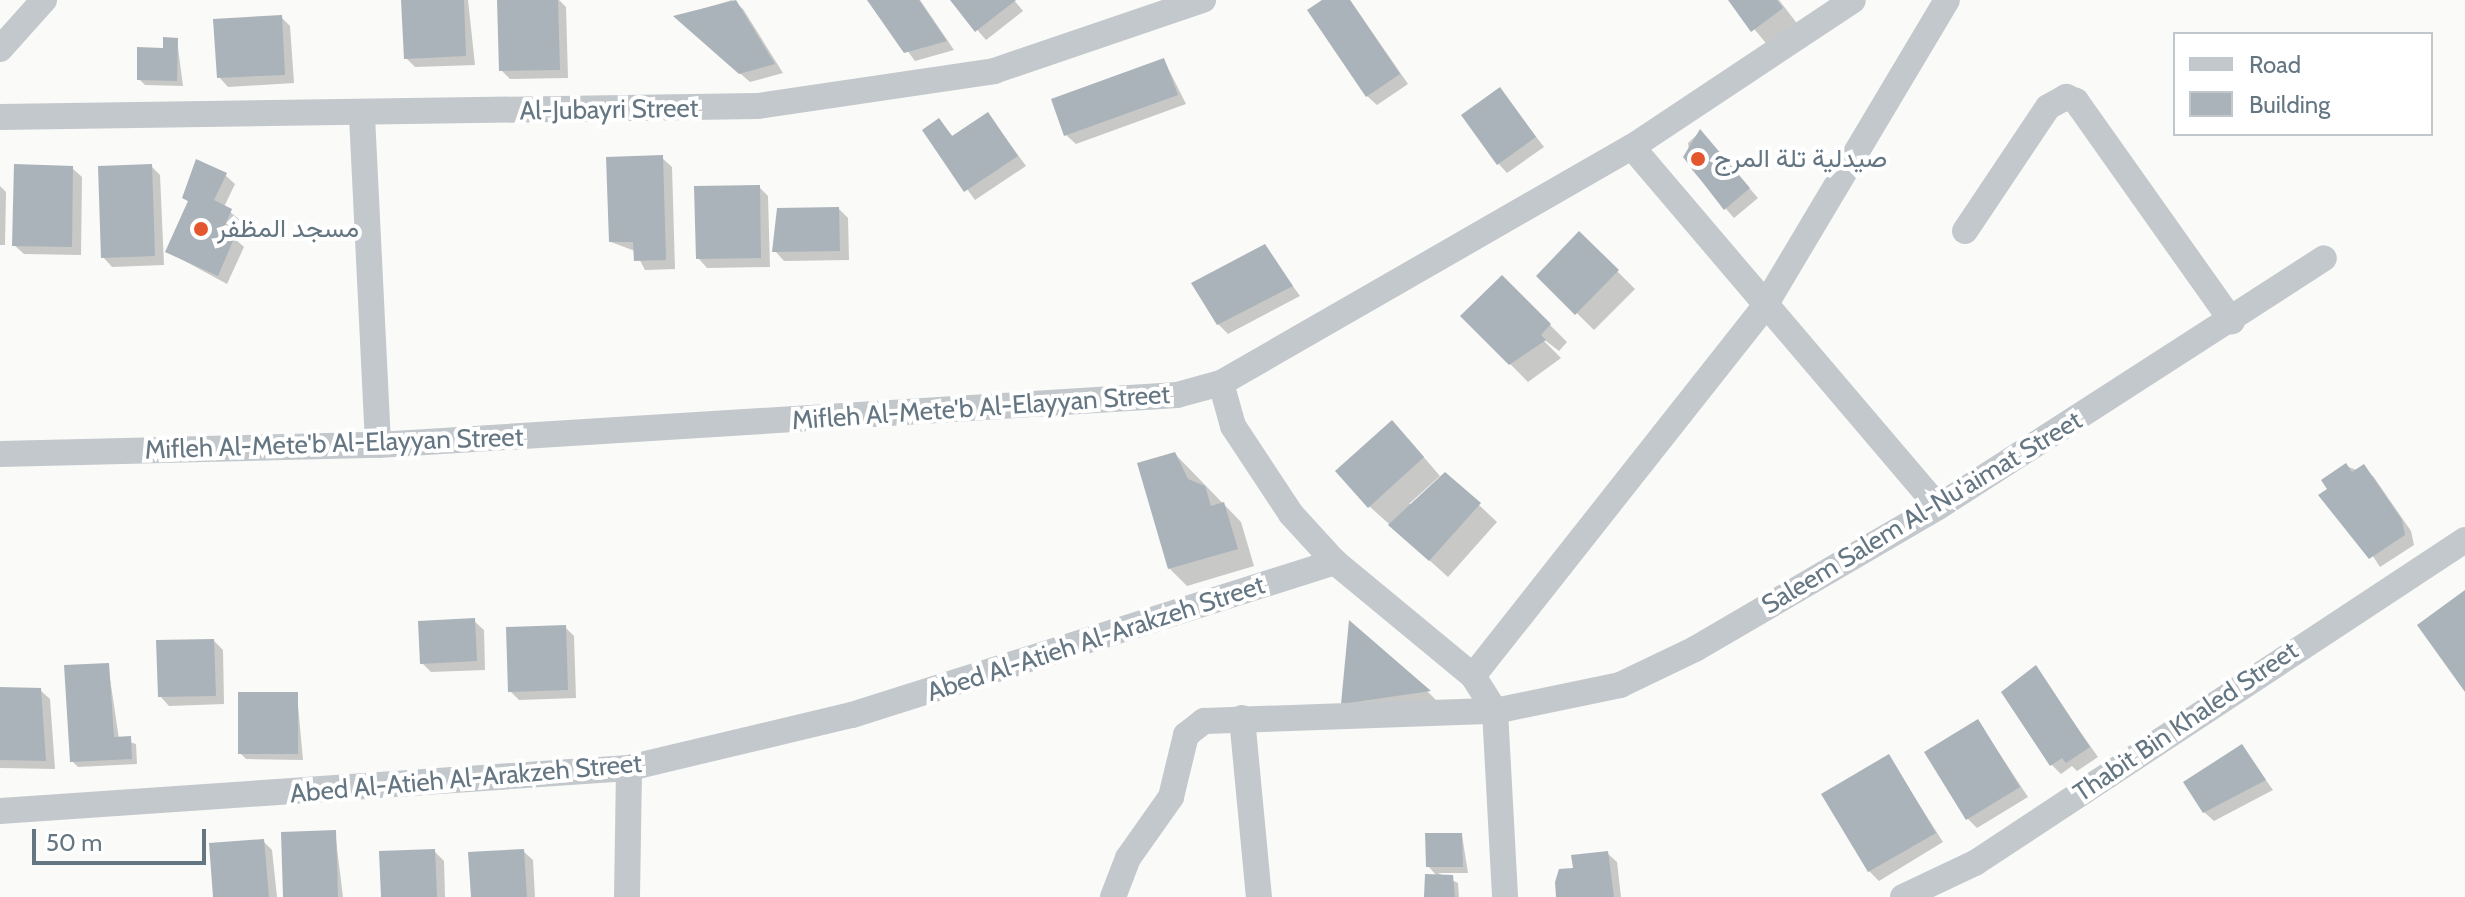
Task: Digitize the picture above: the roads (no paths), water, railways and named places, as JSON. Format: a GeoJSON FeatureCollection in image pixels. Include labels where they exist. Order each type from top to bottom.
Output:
{"type":"FeatureCollection","features":[{"type":"Feature","properties":{"kind":"street"},"geometry":{"type":"LineString","coordinates":[[0,49],[44,0]]}},
{"type":"Feature","properties":{"kind":"street","name":"Al-Jubayri Street"},"geometry":{"type":"LineString","coordinates":[[0,117],[362,116],[758,106],[994,71],[1203,0]]}},
{"type":"Feature","properties":{"kind":"street","name":"Mifleh Al-Mete'b Al-Elayyan Street"},"geometry":{"type":"LineString","coordinates":[[0,454],[378,445],[1116,402],[1221,383],[1632,147],[1853,0]]}},
{"type":"Feature","properties":{"kind":"street"},"geometry":{"type":"LineString","coordinates":[[1473,676],[1764,307],[1947,0]]}},
{"type":"Feature","properties":{"kind":"street"},"geometry":{"type":"LineString","coordinates":[[1965,231],[2048,107],[2066,97],[2076,101],[2232,321]]}},
{"type":"Feature","properties":{"kind":"street"},"geometry":{"type":"LineString","coordinates":[[362,116],[378,445]]}},
{"type":"Feature","properties":{"kind":"street"},"geometry":{"type":"LineString","coordinates":[[1632,147],[1764,307],[1938,507]]}},
{"type":"Feature","properties":{"kind":"street","name":"Saleem Salem Al-Nu'aimat Street"},"geometry":{"type":"LineString","coordinates":[[1113,897],[1128,858],[1171,797],[1186,735],[1204,721],[1495,711],[1620,685],[1695,649],[1938,507],[2232,321],[2324,258]]}},
{"type":"Feature","properties":{"kind":"street"},"geometry":{"type":"LineString","coordinates":[[1221,383],[1233,426],[1256,464],[1335,562],[1473,676],[1495,711],[1505,897]]}},
{"type":"Feature","properties":{"kind":"street","name":"Thabit Bin Khaled Street"},"geometry":{"type":"LineString","coordinates":[[1903,897],[1975,863],[2465,540]]}},
{"type":"Feature","properties":{"kind":"street","name":"Abed Al-Atieh Al-Arakzeh Street"},"geometry":{"type":"LineString","coordinates":[[0,811],[629,768],[865,711],[1335,562]]}},
{"type":"Feature","properties":{"kind":"street"},"geometry":{"type":"LineString","coordinates":[[1242,718],[1259,897]]}},
{"type":"Feature","properties":{"kind":"street"},"geometry":{"type":"LineString","coordinates":[[627,897],[629,768]]}},
{"type":"Feature","properties":{"kind":"place","name":"صيدلية تلة المرج"},"geometry":{"type":"Point","coordinates":[1698,159]}},
{"type":"Feature","properties":{"kind":"place","name":"مسجد المظفر"},"geometry":{"type":"Point","coordinates":[201,229]}}]}
